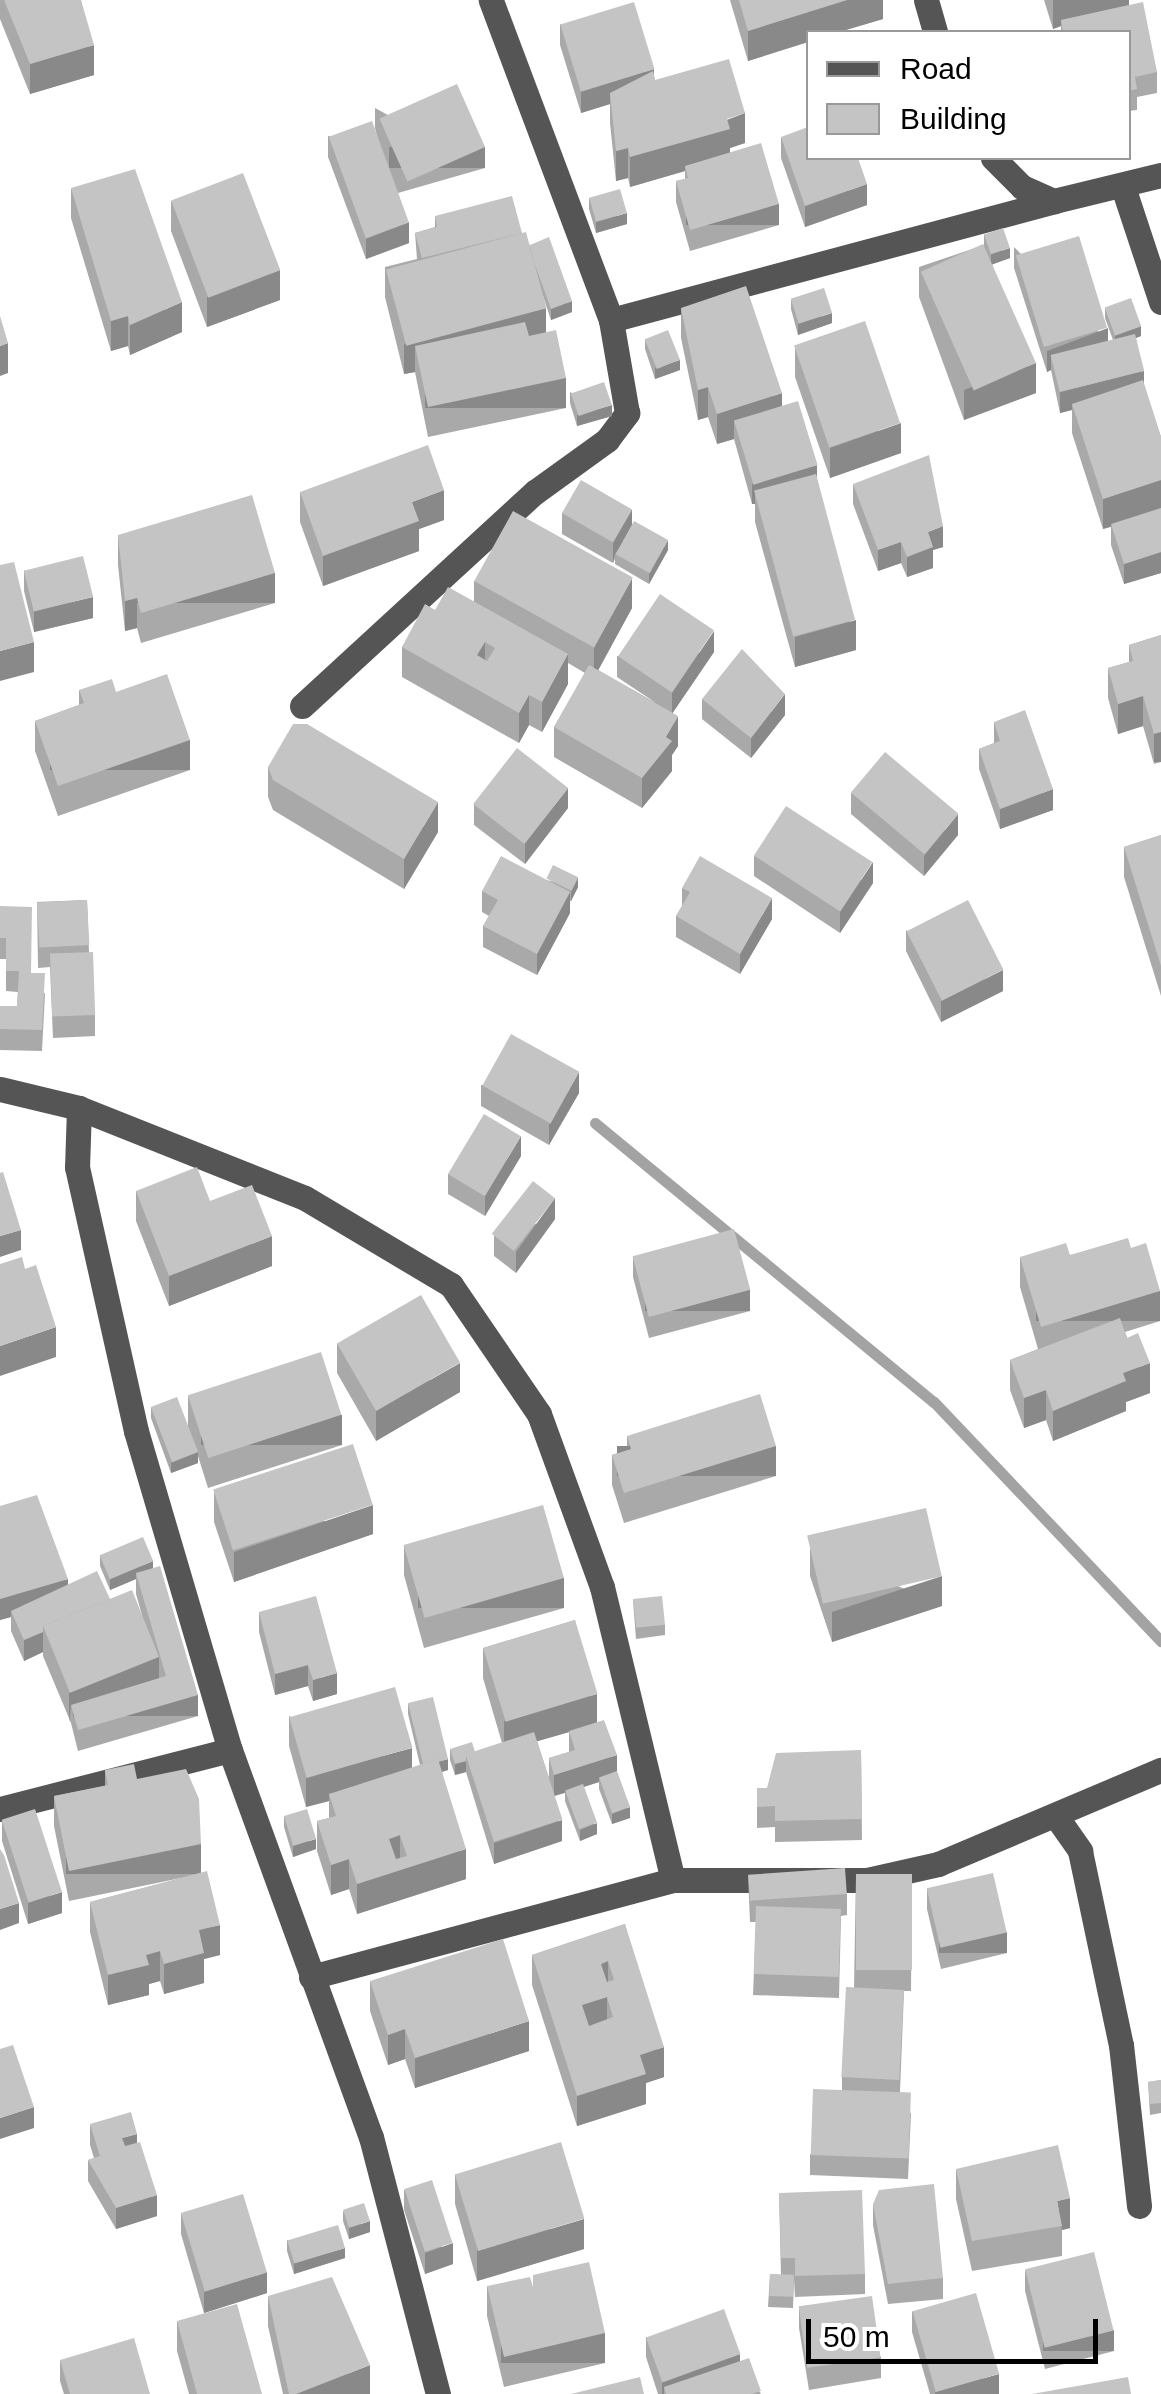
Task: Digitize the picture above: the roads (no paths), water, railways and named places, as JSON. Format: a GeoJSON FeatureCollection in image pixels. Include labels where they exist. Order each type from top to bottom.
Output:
{"type":"FeatureCollection","features":[{"type":"Feature","properties":{"kind":"street"},"geometry":{"type":"LineString","coordinates":[[302,706],[535,492],[607,440],[627,413],[611,320],[491,0]]}},
{"type":"Feature","properties":{"kind":"street"},"geometry":{"type":"LineString","coordinates":[[926,0],[935,30]]}},
{"type":"Feature","properties":{"kind":"street"},"geometry":{"type":"LineString","coordinates":[[994,160],[1022,187],[1054,201]]}},
{"type":"Feature","properties":{"kind":"street"},"geometry":{"type":"LineString","coordinates":[[611,320],[1054,201],[1124,190],[1161,176]]}},
{"type":"Feature","properties":{"kind":"street"},"geometry":{"type":"LineString","coordinates":[[1124,190],[1161,302]]}},
{"type":"Feature","properties":{"kind":"street"},"geometry":{"type":"LineString","coordinates":[[0,1089],[79,1108],[304,1198],[451,1285],[539,1414],[602,1587],[673,1880]]}},
{"type":"Feature","properties":{"kind":"street"},"geometry":{"type":"LineString","coordinates":[[79,1108],[77,1168],[136,1431],[230,1750],[371,2136],[438,2394]]}},
{"type":"Feature","properties":{"kind":"street"},"geometry":{"type":"LineString","coordinates":[[0,1808],[230,1750]]}},
{"type":"Feature","properties":{"kind":"street"},"geometry":{"type":"LineString","coordinates":[[311,1977],[673,1880],[867,1880],[1058,1819],[1161,1770]]}},
{"type":"Feature","properties":{"kind":"street"},"geometry":{"type":"LineString","coordinates":[[1058,1819],[1080,1850],[1121,2046],[1138,2206]]}},
{"type":"Feature","properties":{"kind":"waterway"},"geometry":{"type":"LineString","coordinates":[[595,1123],[934,1402],[1161,1641]]}}]}
